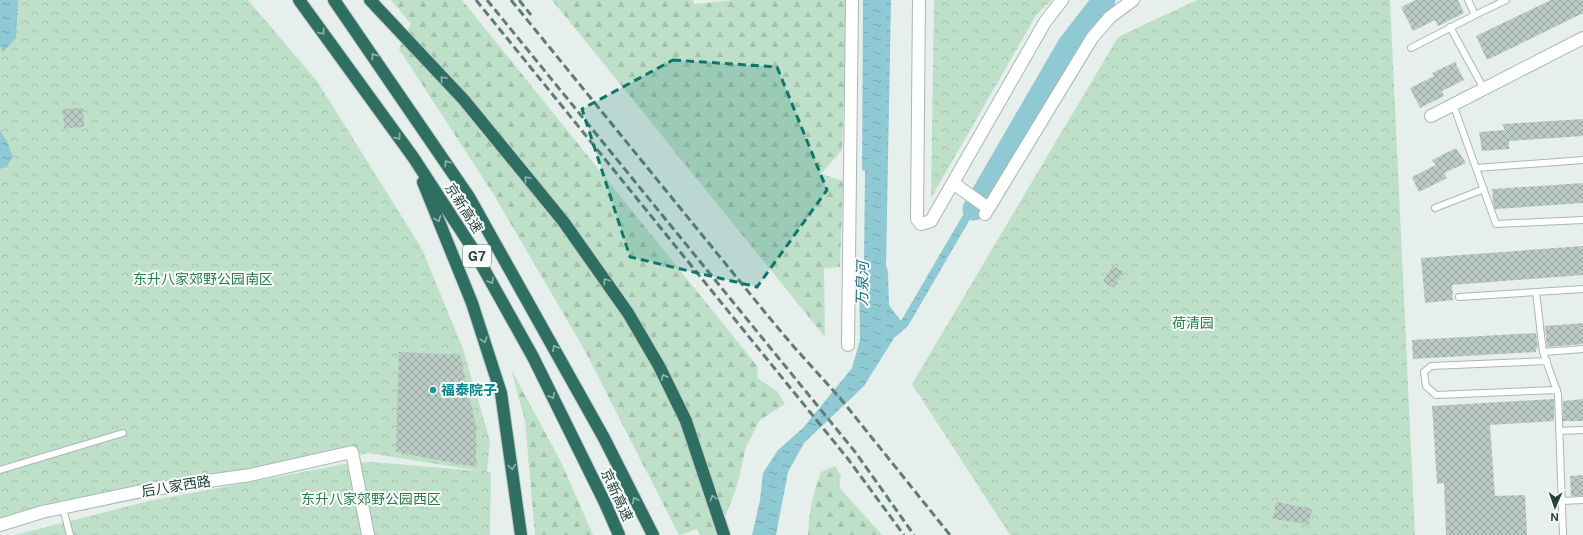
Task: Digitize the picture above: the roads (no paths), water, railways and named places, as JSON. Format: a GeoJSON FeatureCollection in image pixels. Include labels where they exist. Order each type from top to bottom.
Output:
{"type":"FeatureCollection","features":[{"type":"Feature","properties":{"kind":"highway","name":"京新高速"},"geometry":{"type":"LineString","coordinates":[[299,0],[413,157],[471,246],[529,350],[619,535]]}},
{"type":"Feature","properties":{"kind":"highway","name":"京新高速"},"geometry":{"type":"LineString","coordinates":[[334,0],[469,197],[600,431],[653,535]]}},
{"type":"Feature","properties":{"kind":"highway"},"geometry":{"type":"LineString","coordinates":[[370,0],[464,100],[563,221],[628,313],[659,366],[686,421],[724,535]]}},
{"type":"Feature","properties":{"kind":"highway"},"geometry":{"type":"LineString","coordinates":[[413,157],[472,303],[501,393],[521,535]]}},
{"type":"Feature","properties":{"kind":"street"},"geometry":{"type":"LineString","coordinates":[[848,345],[852,0]]}},
{"type":"Feature","properties":{"kind":"street"},"geometry":{"type":"LineString","coordinates":[[919,0],[917,219],[921,224],[931,221],[1045,22],[1062,0]]}},
{"type":"Feature","properties":{"kind":"street"},"geometry":{"type":"LineString","coordinates":[[952,183],[986,209],[1092,38],[1110,17],[1133,0]]}},
{"type":"Feature","properties":{"kind":"street"},"geometry":{"type":"LineString","coordinates":[[1431,116],[1583,38]]}},
{"type":"Feature","properties":{"kind":"street","name":"后八家西路"},"geometry":{"type":"LineString","coordinates":[[0,525],[63,508],[146,490],[250,475],[352,452],[368,535]]}},
{"type":"Feature","properties":{"kind":"lane"},"geometry":{"type":"LineString","coordinates":[[1468,0],[1475,15]]}},
{"type":"Feature","properties":{"kind":"lane"},"geometry":{"type":"LineString","coordinates":[[1411,48],[1506,0]]}},
{"type":"Feature","properties":{"kind":"lane"},"geometry":{"type":"LineString","coordinates":[[1450,27],[1484,89]]}},
{"type":"Feature","properties":{"kind":"lane"},"geometry":{"type":"LineString","coordinates":[[1453,104],[1496,224],[1583,220]]}},
{"type":"Feature","properties":{"kind":"lane"},"geometry":{"type":"LineString","coordinates":[[1476,168],[1583,160]]}},
{"type":"Feature","properties":{"kind":"lane"},"geometry":{"type":"LineString","coordinates":[[1435,208],[1484,189]]}},
{"type":"Feature","properties":{"kind":"lane"},"geometry":{"type":"LineString","coordinates":[[1459,297],[1583,289]]}},
{"type":"Feature","properties":{"kind":"lane"},"geometry":{"type":"LineString","coordinates":[[1536,292],[1543,352],[1557,390],[1563,535]]}},
{"type":"Feature","properties":{"kind":"lane"},"geometry":{"type":"LineString","coordinates":[[1543,352],[1583,349]]}},
{"type":"Feature","properties":{"kind":"lane"},"geometry":{"type":"LineString","coordinates":[[1547,361],[1431,366],[1424,372],[1426,386],[1436,395],[1557,390]]}},
{"type":"Feature","properties":{"kind":"lane"},"geometry":{"type":"LineString","coordinates":[[1559,431],[1583,430]]}},
{"type":"Feature","properties":{"kind":"lane"},"geometry":{"type":"LineString","coordinates":[[0,470],[123,433]]}},
{"type":"Feature","properties":{"kind":"lane"},"geometry":{"type":"LineString","coordinates":[[1562,501],[1583,500]]}},
{"type":"Feature","properties":{"kind":"lane"},"geometry":{"type":"LineString","coordinates":[[63,508],[70,535]]}},
{"type":"Feature","properties":{"kind":"water"},"geometry":{"type":"Polygon","coordinates":[[[0,0],[18,0],[16,38],[3,52],[0,46],[0,0]]]}},
{"type":"Feature","properties":{"kind":"water","name":"万泉河"},"geometry":{"type":"Polygon","coordinates":[[[863,0],[891,0],[886,266],[888,272],[889,305],[901,321],[984,179],[991,183],[908,326],[894,338],[864,386],[804,443],[788,472],[776,535],[752,535],[760,500],[763,473],[778,450],[803,428],[852,368],[860,340],[859,272],[864,267],[865,171],[862,170],[863,0]]]}},
{"type":"Feature","properties":{"kind":"water"},"geometry":{"type":"Polygon","coordinates":[[[0,130],[7,141],[13,157],[6,167],[0,169],[0,130]]]}},
{"type":"Feature","properties":{"kind":"waterway"},"geometry":{"type":"LineString","coordinates":[[974,209],[1069,45],[1104,0]]}},
{"type":"Feature","properties":{"kind":"railway"},"geometry":{"type":"LineString","coordinates":[[476,0],[848,459],[904,535]]}},
{"type":"Feature","properties":{"kind":"railway"},"geometry":{"type":"LineString","coordinates":[[487,0],[856,453],[914,535]]}},
{"type":"Feature","properties":{"kind":"railway"},"geometry":{"type":"LineString","coordinates":[[511,0],[768,316],[840,398],[950,535]]}},
{"type":"Feature","properties":{"kind":"railway"},"geometry":{"type":"LineString","coordinates":[[519,0],[531,15]]}},
{"type":"Feature","properties":{"kind":"place","name":"福泰院子"},"geometry":{"type":"Point","coordinates":[433,390]}},
{"type":"Feature","properties":{"kind":"park label","name":"东升八家郊野公园南区"},"geometry":{"type":"Point","coordinates":[203,279]}},
{"type":"Feature","properties":{"kind":"park label","name":"荷清园"},"geometry":{"type":"Point","coordinates":[1193,323]}},
{"type":"Feature","properties":{"kind":"park label","name":"东升八家郊野公园西区"},"geometry":{"type":"Point","coordinates":[371,499]}}]}
